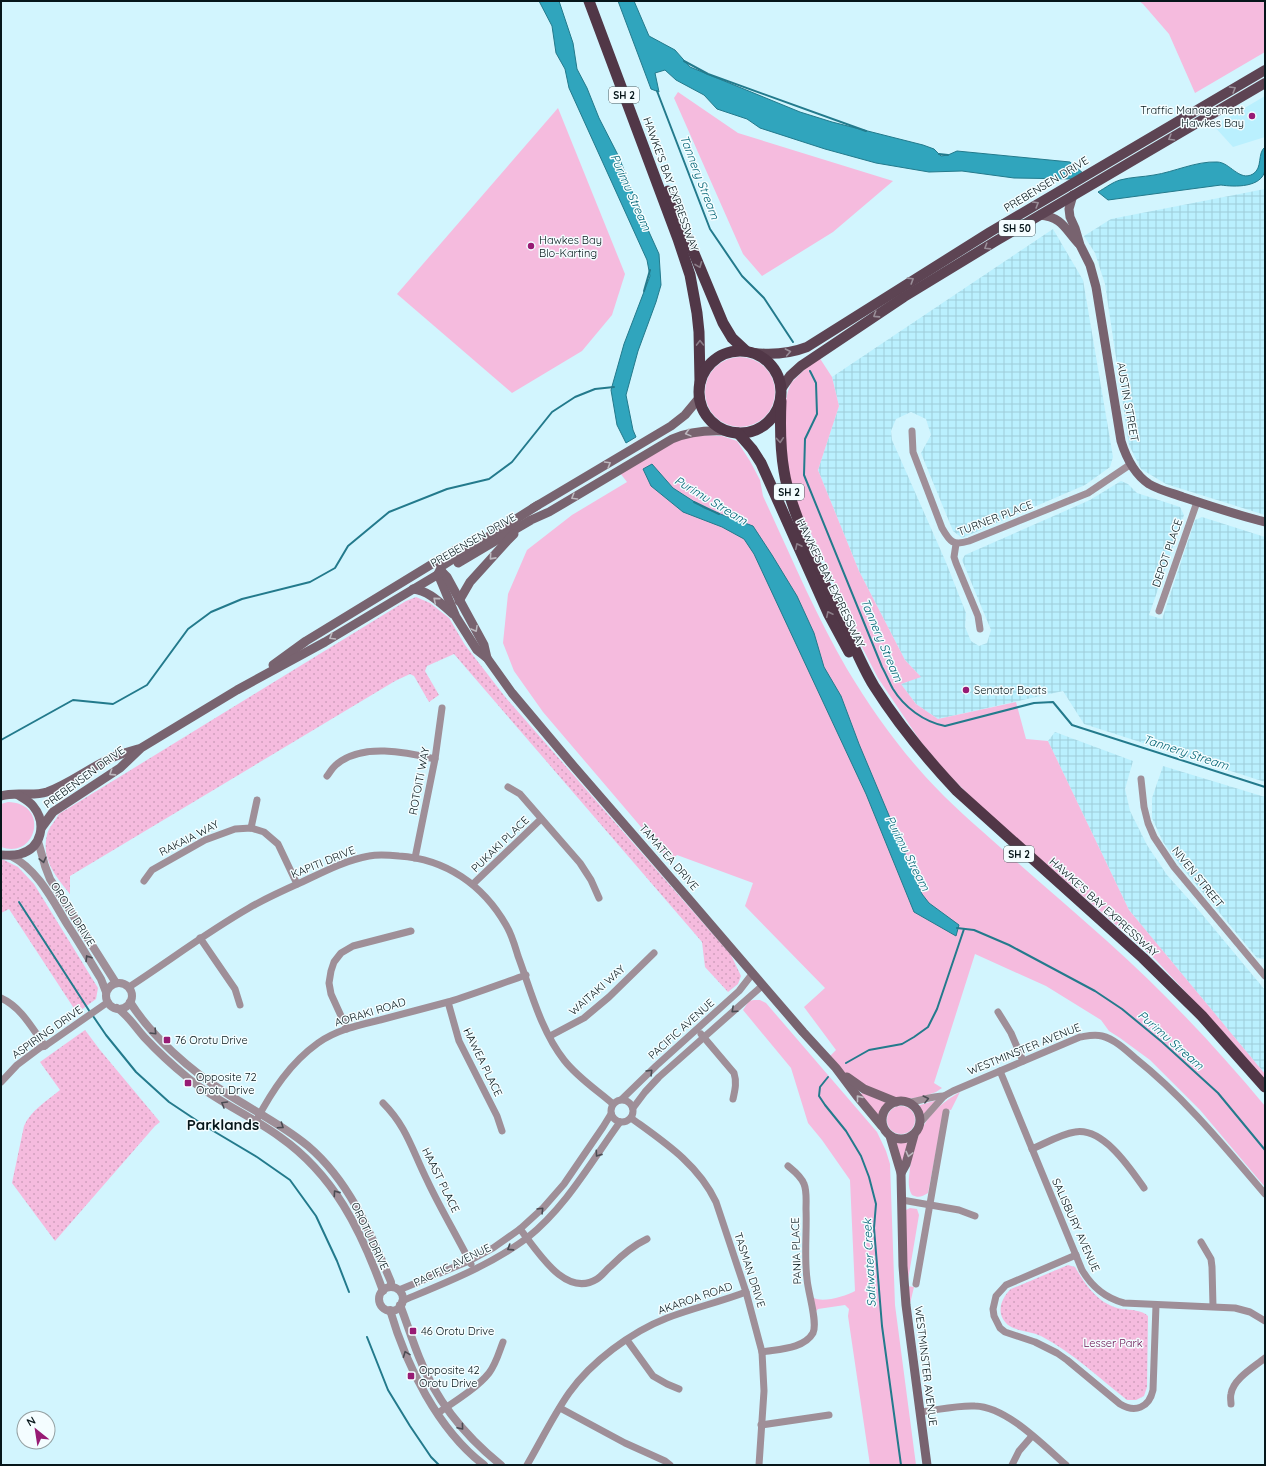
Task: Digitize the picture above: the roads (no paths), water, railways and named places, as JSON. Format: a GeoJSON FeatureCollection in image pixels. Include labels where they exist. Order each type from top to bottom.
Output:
{"type":"FeatureCollection","features":[{"type":"Feature","properties":{"kind":"highway","name":"HAWKE'S BAY EXPRESSWAY"},"geometry":{"type":"LineString","coordinates":[[589,1],[690,275],[700,332],[700,382]]}},
{"type":"Feature","properties":{"kind":"highway","name":"HAWKE'S BAY EXPRESSWAY"},"geometry":{"type":"LineString","coordinates":[[596,1],[648,142],[714,305],[732,338],[750,352]]}},
{"type":"Feature","properties":{"kind":"highway","name":"SH 50"},"geometry":{"type":"LineString","coordinates":[[700,382],[707,368],[717,358],[733,351],[750,352]]}},
{"type":"Feature","properties":{"kind":"highway","name":"SH 2"},"geometry":{"type":"LineString","coordinates":[[750,352],[765,359],[775,369],[781,389],[780,401]]}},
{"type":"Feature","properties":{"kind":"highway","name":"SH 2"},"geometry":{"type":"LineString","coordinates":[[700,382],[700,397],[706,414],[714,423],[726,431],[738,433]]}},
{"type":"Feature","properties":{"kind":"highway","name":"HAWKE'S BAY EXPRESSWAY"},"geometry":{"type":"LineString","coordinates":[[780,401],[782,460],[788,489],[795,510],[821,577],[859,657],[874,685],[895,716],[933,766],[957,791],[1143,958],[1202,1016],[1265,1087]]}},
{"type":"Feature","properties":{"kind":"highway"},"geometry":{"type":"LineString","coordinates":[[738,433],[754,430],[765,424],[776,411],[780,401]]}},
{"type":"Feature","properties":{"kind":"highway","name":"HAWKE'S BAY EXPRESSWAY"},"geometry":{"type":"LineString","coordinates":[[738,433],[752,449],[761,463],[829,615],[848,651],[864,680],[908,746],[933,775],[963,804],[1121,945],[1176,998],[1232,1057],[1265,1096]]}},
{"type":"Feature","properties":{"kind":"main road","name":"PREBENSEN DRIVE"},"geometry":{"type":"LineString","coordinates":[[750,352],[778,354],[807,347],[996,228],[1265,70]]}},
{"type":"Feature","properties":{"kind":"main road","name":"SH 50"},"geometry":{"type":"LineString","coordinates":[[781,389],[790,376],[801,366],[904,297],[1073,195],[1265,83]]}},
{"type":"Feature","properties":{"kind":"main road","name":"AUSTIN STREET"},"geometry":{"type":"LineString","coordinates":[[1073,195],[1069,212],[1080,245],[1090,265],[1096,287],[1121,441],[1126,457],[1136,472],[1148,483],[1156,487],[1197,502],[1265,522]]}},
{"type":"Feature","properties":{"kind":"main road","name":"AUSTIN STREET"},"geometry":{"type":"LineString","coordinates":[[1040,215],[1054,217],[1065,227],[1080,245]]}},
{"type":"Feature","properties":{"kind":"main road","name":"PREBENSEN DRIVE"},"geometry":{"type":"LineString","coordinates":[[237,690],[306,641],[442,558],[495,527],[538,506],[671,426],[685,415],[700,397]]}},
{"type":"Feature","properties":{"kind":"main road","name":"PREBENSEN DRIVE"},"geometry":{"type":"LineString","coordinates":[[42,827],[53,812],[120,768],[141,748],[237,690],[325,642],[440,573],[531,520],[549,512],[672,439],[697,431],[726,431]]}},
{"type":"Feature","properties":{"kind":"main road"},"geometry":{"type":"LineString","coordinates":[[306,641],[357,615],[430,573],[440,573],[442,566],[538,506]]}},
{"type":"Feature","properties":{"kind":"main road"},"geometry":{"type":"LineString","coordinates":[[460,601],[470,582],[489,560],[508,540],[531,520]]}},
{"type":"Feature","properties":{"kind":"main road","name":"TAMATEA DRIVE"},"geometry":{"type":"LineString","coordinates":[[440,573],[447,577],[484,646],[487,658]]}},
{"type":"Feature","properties":{"kind":"main road","name":"TAMATEA DRIVE"},"geometry":{"type":"LineString","coordinates":[[440,573],[456,617],[477,650],[487,658],[512,693],[570,762],[803,1032],[836,1068],[882,1126]]}},
{"type":"Feature","properties":{"kind":"main road"},"geometry":{"type":"LineString","coordinates":[[413,589],[421,590],[432,596],[456,617]]}},
{"type":"Feature","properties":{"kind":"main road","name":"PREBENSEN DRIVE"},"geometry":{"type":"LineString","coordinates":[[1,796],[11,794],[34,795],[46,792],[58,787],[110,758],[141,748]]}},
{"type":"Feature","properties":{"kind":"main road"},"geometry":{"type":"LineString","coordinates":[[4,855],[27,852],[38,841],[42,827],[34,807],[18,795]]}},
{"type":"Feature","properties":{"kind":"main road","name":"TAMATEA DRIVE"},"geometry":{"type":"LineString","coordinates":[[836,1068],[864,1090],[896,1102]]}},
{"type":"Feature","properties":{"kind":"main road"},"geometry":{"type":"LineString","coordinates":[[896,1102],[912,1105],[918,1112],[920,1123],[919,1128],[914,1135],[902,1139],[890,1136],[882,1126],[884,1112],[896,1102]]}},
{"type":"Feature","properties":{"kind":"main road","name":"WESTMINSTER AVENUE"},"geometry":{"type":"LineString","coordinates":[[902,1173],[914,1135]]}},
{"type":"Feature","properties":{"kind":"main road","name":"WESTMINSTER AVENUE"},"geometry":{"type":"LineString","coordinates":[[890,1136],[902,1173],[905,1292],[927,1465]]}},
{"type":"Feature","properties":{"kind":"street","name":"TURNER PLACE"},"geometry":{"type":"LineString","coordinates":[[912,430],[913,452],[939,522],[947,537],[956,544],[970,541],[1088,493],[1131,464]]}},
{"type":"Feature","properties":{"kind":"street","name":"DEPOT PLACE"},"geometry":{"type":"LineString","coordinates":[[1159,611],[1197,502]]}},
{"type":"Feature","properties":{"kind":"street"},"geometry":{"type":"LineString","coordinates":[[956,544],[954,557],[978,616],[980,629]]}},
{"type":"Feature","properties":{"kind":"street","name":"ROTOITI WAY"},"geometry":{"type":"LineString","coordinates":[[415,858],[435,759],[442,708]]}},
{"type":"Feature","properties":{"kind":"street"},"geometry":{"type":"LineString","coordinates":[[327,776],[336,764],[347,757],[372,751],[392,750],[435,759]]}},
{"type":"Feature","properties":{"kind":"street","name":"NIVEN STREET"},"geometry":{"type":"LineString","coordinates":[[1140,779],[1148,823],[1157,842],[1174,867],[1264,973]]}},
{"type":"Feature","properties":{"kind":"street","name":"PUKAKI PLACE"},"geometry":{"type":"LineString","coordinates":[[508,786],[520,794],[585,871],[598,898]]}},
{"type":"Feature","properties":{"kind":"street"},"geometry":{"type":"LineString","coordinates":[[257,800],[251,828],[264,832],[278,844],[297,884]]}},
{"type":"Feature","properties":{"kind":"street","name":"PUKAKI PLACE"},"geometry":{"type":"LineString","coordinates":[[473,884],[541,819]]}},
{"type":"Feature","properties":{"kind":"street","name":"RAKAIA WAY"},"geometry":{"type":"LineString","coordinates":[[144,881],[152,870],[205,840],[235,829],[251,828]]}},
{"type":"Feature","properties":{"kind":"street","name":"OROTU DRIVE"},"geometry":{"type":"LineString","coordinates":[[38,841],[44,866],[50,879],[116,983]]}},
{"type":"Feature","properties":{"kind":"street","name":"OROTU DRIVE"},"geometry":{"type":"LineString","coordinates":[[4,855],[19,860],[29,869],[50,895],[101,979],[106,992]]}},
{"type":"Feature","properties":{"kind":"street","name":"KAPITI DRIVE"},"geometry":{"type":"LineString","coordinates":[[129,987],[200,938],[254,905],[297,884],[336,867],[369,856],[386,855],[415,858],[444,866],[462,875],[473,884],[494,907],[508,927],[538,1012],[564,1060],[574,1072],[613,1104]]}},
{"type":"Feature","properties":{"kind":"street"},"geometry":{"type":"LineString","coordinates":[[346,1029],[331,994],[329,983],[334,962],[341,953],[353,946],[411,931]]}},
{"type":"Feature","properties":{"kind":"street"},"geometry":{"type":"LineString","coordinates":[[200,938],[235,988],[240,1005]]}},
{"type":"Feature","properties":{"kind":"street","name":"WAITAKI WAY"},"geometry":{"type":"LineString","coordinates":[[550,1036],[584,1018],[609,997],[654,953]]}},
{"type":"Feature","properties":{"kind":"street","name":"PACIFIC AVENUE"},"geometry":{"type":"LineString","coordinates":[[622,1099],[739,991],[753,974]]}},
{"type":"Feature","properties":{"kind":"street","name":"AORAKI ROAD"},"geometry":{"type":"LineString","coordinates":[[256,1121],[276,1087],[295,1062],[324,1039],[346,1029],[448,1002],[526,976]]}},
{"type":"Feature","properties":{"kind":"street"},"geometry":{"type":"LineString","coordinates":[[116,983],[125,984],[129,987],[132,994],[130,1002],[124,1007],[117,1008],[111,1006],[108,1002],[106,992],[110,986],[116,983]]}},
{"type":"Feature","properties":{"kind":"street","name":"PACIFIC AVENUE"},"geometry":{"type":"LineString","coordinates":[[633,1108],[659,1077],[763,985]]}},
{"type":"Feature","properties":{"kind":"street"},"geometry":{"type":"LineString","coordinates":[[1,998],[18,1010],[45,1046]]}},
{"type":"Feature","properties":{"kind":"street","name":"ASPIRING DRIVE"},"geometry":{"type":"LineString","coordinates":[[1,1082],[17,1065],[41,1047],[45,1046],[108,1002]]}},
{"type":"Feature","properties":{"kind":"street","name":"OROTU DRIVE"},"geometry":{"type":"LineString","coordinates":[[130,1002],[148,1026],[188,1064],[226,1093],[279,1124],[309,1147],[337,1176],[359,1209],[395,1289]]}},
{"type":"Feature","properties":{"kind":"street","name":"HAWEA PLACE"},"geometry":{"type":"LineString","coordinates":[[448,1002],[458,1041],[497,1116],[502,1131]]}},
{"type":"Feature","properties":{"kind":"street","name":"OROTU DRIVE"},"geometry":{"type":"LineString","coordinates":[[117,1008],[124,1012],[156,1049],[188,1078],[211,1096],[281,1137],[320,1173],[332,1188],[353,1221],[382,1290]]}},
{"type":"Feature","properties":{"kind":"street"},"geometry":{"type":"LineString","coordinates":[[998,1012],[1023,1061]]}},
{"type":"Feature","properties":{"kind":"street"},"geometry":{"type":"LineString","coordinates":[[697,1030],[734,1073],[736,1087],[733,1099]]}},
{"type":"Feature","properties":{"kind":"street","name":"WESTMINSTER AVENUE"},"geometry":{"type":"LineString","coordinates":[[920,1123],[944,1096],[953,1091],[1080,1037],[1096,1035],[1109,1039],[1151,1070],[1214,1134],[1265,1194]]}},
{"type":"Feature","properties":{"kind":"street","name":"SALISBURY AVENUE"},"geometry":{"type":"LineString","coordinates":[[1000,1071],[1076,1255],[1088,1279],[1094,1286],[1108,1297],[1124,1303],[1213,1306],[1243,1310],[1256,1315],[1265,1321]]}},
{"type":"Feature","properties":{"kind":"street","name":"WESTMINSTER AVENUE"},"geometry":{"type":"LineString","coordinates":[[907,1103],[925,1100],[936,1096],[944,1096]]}},
{"type":"Feature","properties":{"kind":"street"},"geometry":{"type":"LineString","coordinates":[[622,1099],[629,1102],[633,1108],[633,1115],[628,1121],[620,1122],[614,1119],[611,1114],[613,1104],[622,1099]]}},
{"type":"Feature","properties":{"kind":"street","name":"HAAST PLACE"},"geometry":{"type":"LineString","coordinates":[[382,1103],[393,1113],[402,1126],[426,1179],[474,1270]]}},
{"type":"Feature","properties":{"kind":"street"},"geometry":{"type":"LineString","coordinates":[[916,1284],[946,1112]]}},
{"type":"Feature","properties":{"kind":"street","name":"PACIFIC AVENUE"},"geometry":{"type":"LineString","coordinates":[[395,1289],[469,1261],[493,1248],[520,1229],[543,1208],[564,1184],[611,1114]]}},
{"type":"Feature","properties":{"kind":"street","name":"TASMAN DRIVE"},"geometry":{"type":"LineString","coordinates":[[631,1118],[693,1167],[710,1189],[720,1215],[746,1292],[762,1352],[764,1391],[759,1465]]}},
{"type":"Feature","properties":{"kind":"street","name":"PACIFIC AVENUE"},"geometry":{"type":"LineString","coordinates":[[401,1303],[474,1270],[527,1237],[564,1200],[620,1122]]}},
{"type":"Feature","properties":{"kind":"street"},"geometry":{"type":"LineString","coordinates":[[1032,1149],[1076,1132],[1094,1134],[1104,1141],[1130,1169],[1144,1188]]}},
{"type":"Feature","properties":{"kind":"street","name":"PANIA PLACE"},"geometry":{"type":"LineString","coordinates":[[762,1352],[798,1345],[805,1342],[810,1337],[814,1328],[814,1316],[806,1278],[804,1185],[797,1173],[788,1166]]}},
{"type":"Feature","properties":{"kind":"street"},"geometry":{"type":"LineString","coordinates":[[902,1200],[959,1210],[975,1216]]}},
{"type":"Feature","properties":{"kind":"street"},"geometry":{"type":"LineString","coordinates":[[520,1229],[552,1269],[565,1280],[577,1283],[585,1283],[597,1279],[630,1248],[647,1239]]}},
{"type":"Feature","properties":{"kind":"street"},"geometry":{"type":"LineString","coordinates":[[1202,1242],[1211,1259],[1213,1306]]}},
{"type":"Feature","properties":{"kind":"street"},"geometry":{"type":"LineString","coordinates":[[1076,1255],[1006,1285],[996,1296],[993,1309],[994,1316],[1000,1328],[1005,1332],[1041,1344],[1057,1353],[1068,1360],[1120,1404],[1129,1408],[1139,1408],[1143,1406],[1152,1396],[1156,1305]]}},
{"type":"Feature","properties":{"kind":"street"},"geometry":{"type":"LineString","coordinates":[[395,1289],[403,1297],[398,1308],[390,1310],[386,1309],[380,1303],[379,1298],[382,1290],[395,1289]]}},
{"type":"Feature","properties":{"kind":"street","name":"AKAROA ROAD"},"geometry":{"type":"LineString","coordinates":[[527,1465],[569,1393],[590,1369],[612,1350],[643,1330],[667,1318],[746,1292]]}},
{"type":"Feature","properties":{"kind":"street"},"geometry":{"type":"LineString","coordinates":[[401,1303],[419,1358],[428,1378],[446,1408],[472,1440],[501,1465]]}},
{"type":"Feature","properties":{"kind":"street"},"geometry":{"type":"LineString","coordinates":[[390,1310],[407,1356],[423,1390],[438,1413],[464,1446],[484,1465]]}},
{"type":"Feature","properties":{"kind":"street"},"geometry":{"type":"LineString","coordinates":[[627,1340],[653,1376],[679,1389]]}},
{"type":"Feature","properties":{"kind":"street"},"geometry":{"type":"LineString","coordinates":[[438,1413],[474,1387],[489,1373],[493,1368],[503,1342]]}},
{"type":"Feature","properties":{"kind":"street"},"geometry":{"type":"LineString","coordinates":[[1231,1404],[1231,1395],[1234,1387],[1242,1377],[1265,1358]]}},
{"type":"Feature","properties":{"kind":"street"},"geometry":{"type":"LineString","coordinates":[[920,1412],[968,1406],[992,1409],[1009,1418],[1066,1465]]}},
{"type":"Feature","properties":{"kind":"street"},"geometry":{"type":"LineString","coordinates":[[560,1408],[625,1443],[665,1460],[670,1465]]}},
{"type":"Feature","properties":{"kind":"street"},"geometry":{"type":"LineString","coordinates":[[762,1425],[829,1415]]}},
{"type":"Feature","properties":{"kind":"street"},"geometry":{"type":"LineString","coordinates":[[1012,1465],[1019,1451],[1032,1436]]}},
{"type":"Feature","properties":{"kind":"water"},"geometry":{"type":"Polygon","coordinates":[[[539,1],[559,1],[573,43],[577,69],[587,88],[599,118],[619,157],[640,212],[659,254],[661,285],[638,351],[626,395],[633,430],[636,437],[626,443],[617,425],[611,390],[624,344],[650,276],[647,260],[569,88],[565,69],[556,53],[552,26],[539,1]]]}},
{"type":"Feature","properties":{"kind":"water"},"geometry":{"type":"Polygon","coordinates":[[[618,1],[634,1],[649,36],[675,50],[690,67],[800,112],[832,122],[923,145],[934,149],[941,156],[957,151],[1070,162],[1084,174],[1077,179],[1014,178],[962,171],[929,172],[876,163],[825,149],[760,128],[747,119],[717,109],[704,95],[676,80],[665,70],[655,73],[659,92],[651,89],[618,1]]]}},
{"type":"Feature","properties":{"kind":"water"},"geometry":{"type":"Polygon","coordinates":[[[1265,147],[1265,170],[1263,176],[1259,180],[1247,185],[1221,185],[1108,200],[1098,192],[1120,180],[1162,174],[1209,162],[1222,163],[1243,176],[1248,176],[1253,174],[1258,168],[1261,153],[1265,147]]]}},
{"type":"Feature","properties":{"kind":"water"},"geometry":{"type":"Polygon","coordinates":[[[652,464],[673,488],[704,508],[753,526],[772,555],[797,596],[814,633],[824,667],[841,696],[859,744],[922,894],[929,903],[959,925],[956,936],[914,912],[866,794],[754,554],[744,539],[722,527],[683,512],[651,486],[643,469],[652,464]]]}},
{"type":"Feature","properties":{"kind":"waterway"},"geometry":{"type":"LineString","coordinates":[[684,61],[708,74],[866,131]]}},
{"type":"Feature","properties":{"kind":"waterway","name":"Tannery Stream"},"geometry":{"type":"LineString","coordinates":[[657,91],[710,229],[742,276],[764,298],[793,342]]}},
{"type":"Feature","properties":{"kind":"waterway"},"geometry":{"type":"LineString","coordinates":[[939,154],[948,155]]}},
{"type":"Feature","properties":{"kind":"waterway","name":"Purimu Stream"},"geometry":{"type":"LineString","coordinates":[[644,291],[650,270]]}},
{"type":"Feature","properties":{"kind":"waterway","name":"Tannery Stream"},"geometry":{"type":"LineString","coordinates":[[810,371],[816,383],[817,414],[805,439],[804,475],[882,667],[893,689],[909,708],[922,717],[945,726],[1034,703],[1053,702],[1072,725],[1265,787]]}},
{"type":"Feature","properties":{"kind":"waterway"},"geometry":{"type":"LineString","coordinates":[[1,740],[73,700],[113,704],[147,685],[188,629],[211,612],[242,599],[310,582],[335,568],[348,546],[389,512],[447,489],[489,479],[512,462],[552,412],[575,397],[595,389],[614,387]]}},
{"type":"Feature","properties":{"kind":"waterway","name":"Purimu Stream"},"geometry":{"type":"LineString","coordinates":[[694,502],[719,514]]}},
{"type":"Feature","properties":{"kind":"waterway"},"geometry":{"type":"LineString","coordinates":[[19,902],[90,1012]]}},
{"type":"Feature","properties":{"kind":"waterway","name":"Purimu Stream"},"geometry":{"type":"LineString","coordinates":[[957,928],[974,930],[1009,945],[1095,991],[1122,1009],[1162,1042],[1218,1093],[1265,1150]]}},
{"type":"Feature","properties":{"kind":"waterway","name":"Saltwater Creek"},"geometry":{"type":"LineString","coordinates":[[846,1063],[869,1050],[902,1044],[928,1027],[937,1009],[964,929]]}},
{"type":"Feature","properties":{"kind":"waterway"},"geometry":{"type":"LineString","coordinates":[[93,1016],[106,1035],[136,1072],[169,1102],[205,1126],[257,1157],[290,1180],[316,1216],[337,1261],[349,1292]]}},
{"type":"Feature","properties":{"kind":"waterway","name":"Saltwater Creek"},"geometry":{"type":"LineString","coordinates":[[828,1077],[820,1087],[819,1096],[846,1131],[861,1156],[869,1177],[876,1204],[874,1228],[882,1326],[901,1465]]}},
{"type":"Feature","properties":{"kind":"waterway"},"geometry":{"type":"LineString","coordinates":[[367,1337],[388,1390],[431,1457],[439,1465]]}},
{"type":"Feature","properties":{"kind":"place","name":"Traffic Management Hawkes Bay"},"geometry":{"type":"Point","coordinates":[1252,116]}},
{"type":"Feature","properties":{"kind":"place","name":"Hawkes Bay Blo-Karting"},"geometry":{"type":"Point","coordinates":[531,246]}},
{"type":"Feature","properties":{"kind":"place","name":"Senator Boats"},"geometry":{"type":"Point","coordinates":[966,690]}},
{"type":"Feature","properties":{"kind":"place","name":"76 Orotu Drive"},"geometry":{"type":"Point","coordinates":[167,1040]}},
{"type":"Feature","properties":{"kind":"place","name":"Opposite 72 Orotu Drive"},"geometry":{"type":"Point","coordinates":[188,1083]}},
{"type":"Feature","properties":{"kind":"place","name":"46 Orotu Drive"},"geometry":{"type":"Point","coordinates":[413,1331]}},
{"type":"Feature","properties":{"kind":"place","name":"Opposite 42 Orotu Drive"},"geometry":{"type":"Point","coordinates":[411,1376]}},
{"type":"Feature","properties":{"kind":"district","name":"Parklands"},"geometry":{"type":"Point","coordinates":[223,1124]}},
{"type":"Feature","properties":{"kind":"park label","name":"Lesser Park"},"geometry":{"type":"Point","coordinates":[1113,1343]}}]}
